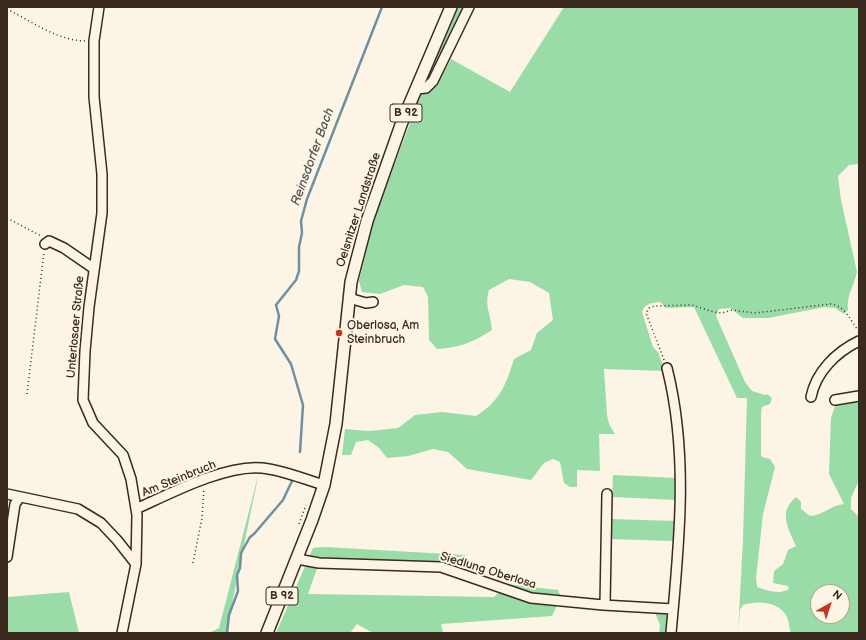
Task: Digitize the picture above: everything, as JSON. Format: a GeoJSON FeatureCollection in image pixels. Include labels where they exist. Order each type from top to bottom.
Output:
{"type":"FeatureCollection","features":[{"type":"Feature","properties":{"kind":"main road","name":"Oelsnitzer Landstraße"},"geometry":{"type":"LineString","coordinates":[[324,485],[336,424],[349,298],[357,255],[367,221],[416,89],[451,7]]}},
{"type":"Feature","properties":{"kind":"main road","name":"B 92"},"geometry":{"type":"LineString","coordinates":[[267,633],[297,559],[324,485]]}},
{"type":"Feature","properties":{"kind":"street","name":"Unterlosaer Straße"},"geometry":{"type":"LineString","coordinates":[[99,7],[94,41],[94,97],[102,174],[102,212],[84,351],[83,400],[93,423],[123,455],[131,479],[138,529],[136,564],[122,633]]}},
{"type":"Feature","properties":{"kind":"street"},"geometry":{"type":"LineString","coordinates":[[416,89],[426,88],[433,81],[469,7]]}},
{"type":"Feature","properties":{"kind":"street"},"geometry":{"type":"LineString","coordinates":[[47,242],[64,248],[94,268]]}},
{"type":"Feature","properties":{"kind":"street"},"geometry":{"type":"LineString","coordinates":[[349,298],[373,302]]}},
{"type":"Feature","properties":{"kind":"street"},"geometry":{"type":"LineString","coordinates":[[811,397],[816,378],[844,350],[859,341]]}},
{"type":"Feature","properties":{"kind":"street"},"geometry":{"type":"LineString","coordinates":[[667,368],[679,427],[679,536],[671,633]]}},
{"type":"Feature","properties":{"kind":"street"},"geometry":{"type":"LineString","coordinates":[[835,400],[859,396]]}},
{"type":"Feature","properties":{"kind":"street","name":"Am Steinbruch"},"geometry":{"type":"LineString","coordinates":[[136,509],[203,480],[223,473],[251,468],[279,471],[324,485]]}},
{"type":"Feature","properties":{"kind":"street"},"geometry":{"type":"LineString","coordinates":[[7,494],[78,509],[101,523],[136,564]]}},
{"type":"Feature","properties":{"kind":"street"},"geometry":{"type":"LineString","coordinates":[[605,605],[607,494]]}},
{"type":"Feature","properties":{"kind":"street"},"geometry":{"type":"LineString","coordinates":[[7,557],[15,504],[20,497]]}},
{"type":"Feature","properties":{"kind":"street","name":"Siedlung Oberlosa"},"geometry":{"type":"LineString","coordinates":[[297,559],[319,563],[441,567],[531,598],[605,605],[673,609]]}},
{"type":"Feature","properties":{"kind":"path"},"geometry":{"type":"LineString","coordinates":[[7,9],[60,36],[81,41],[94,41]]}},
{"type":"Feature","properties":{"kind":"path"},"geometry":{"type":"LineString","coordinates":[[7,218],[47,242],[26,394]]}},
{"type":"Feature","properties":{"kind":"path"},"geometry":{"type":"LineString","coordinates":[[667,368],[646,313],[649,308],[654,306],[692,305],[714,312],[722,313],[732,310],[755,313],[831,304],[840,307],[845,311],[859,331]]}},
{"type":"Feature","properties":{"kind":"path"},"geometry":{"type":"LineString","coordinates":[[193,563],[202,518],[203,480]]}},
{"type":"Feature","properties":{"kind":"green space"},"geometry":{"type":"Polygon","coordinates":[[[458,7],[467,7],[428,82],[425,82],[458,7]]]}},
{"type":"Feature","properties":{"kind":"green space"},"geometry":{"type":"Polygon","coordinates":[[[564,7],[859,7],[859,164],[849,165],[838,176],[841,200],[857,272],[848,300],[848,310],[844,314],[835,308],[825,307],[768,318],[743,318],[730,308],[719,309],[716,316],[745,382],[752,391],[765,395],[767,394],[772,398],[770,404],[762,407],[761,413],[761,455],[762,457],[770,459],[775,467],[763,514],[756,578],[757,587],[777,592],[789,589],[788,586],[773,583],[774,571],[783,564],[788,550],[796,546],[788,527],[786,514],[787,508],[796,497],[801,502],[801,509],[810,516],[844,504],[829,474],[831,418],[836,403],[859,399],[859,480],[851,498],[851,509],[859,517],[858,633],[791,633],[787,617],[779,608],[768,604],[749,603],[743,605],[740,610],[738,633],[743,539],[747,398],[737,398],[694,307],[666,308],[660,302],[649,304],[643,309],[642,312],[653,347],[658,352],[665,371],[604,369],[607,415],[609,424],[615,434],[599,434],[600,471],[577,470],[577,487],[570,487],[564,483],[560,462],[553,459],[544,463],[531,480],[467,469],[448,452],[433,449],[408,456],[387,458],[379,448],[368,440],[356,442],[351,455],[342,455],[345,429],[369,431],[398,428],[415,415],[442,412],[476,416],[491,404],[501,392],[514,359],[531,350],[537,333],[553,320],[549,293],[530,282],[509,279],[489,290],[487,305],[492,330],[466,344],[437,349],[429,340],[428,297],[423,287],[404,285],[380,294],[362,292],[359,281],[373,222],[421,94],[437,84],[451,59],[510,92],[564,7]]]}},
{"type":"Feature","properties":{"kind":"green space"},"geometry":{"type":"Polygon","coordinates":[[[259,472],[226,633],[209,633],[219,628],[259,472]]]}},
{"type":"Feature","properties":{"kind":"green space"},"geometry":{"type":"Polygon","coordinates":[[[613,475],[677,478],[676,500],[612,497],[613,475]]]}},
{"type":"Feature","properties":{"kind":"green space"},"geometry":{"type":"Polygon","coordinates":[[[610,519],[675,521],[673,541],[609,539],[610,519]]]}},
{"type":"Feature","properties":{"kind":"green space"},"geometry":{"type":"Polygon","coordinates":[[[325,547],[465,555],[467,568],[320,560],[308,594],[494,597],[507,584],[558,590],[561,597],[552,616],[441,624],[443,633],[373,633],[357,624],[350,633],[276,633],[313,548],[325,547]]]}},
{"type":"Feature","properties":{"kind":"green space"},"geometry":{"type":"Polygon","coordinates":[[[69,592],[79,633],[7,633],[7,597],[69,592]]]}},
{"type":"Feature","properties":{"kind":"green space"},"geometry":{"type":"Polygon","coordinates":[[[654,610],[667,614],[669,617],[669,633],[659,633],[660,625],[654,610]]]}},
{"type":"Feature","properties":{"kind":"waterway","name":"Reinsdorfer Bach"},"geometry":{"type":"LineString","coordinates":[[300,452],[303,405],[291,364],[275,339],[279,316],[276,305],[296,280],[299,271],[299,247],[302,233],[301,221],[307,199],[382,7]]}},
{"type":"Feature","properties":{"kind":"waterway","name":"Reinsdorfer Bach"},"geometry":{"type":"LineString","coordinates":[[227,633],[229,615],[238,591],[237,575],[240,568],[241,553],[250,537],[283,500],[292,481]]}},
{"type":"Feature","properties":{"kind":"place","name":"Oberlosa, Am Steinbruch"},"geometry":{"type":"Point","coordinates":[339,333]}}]}
